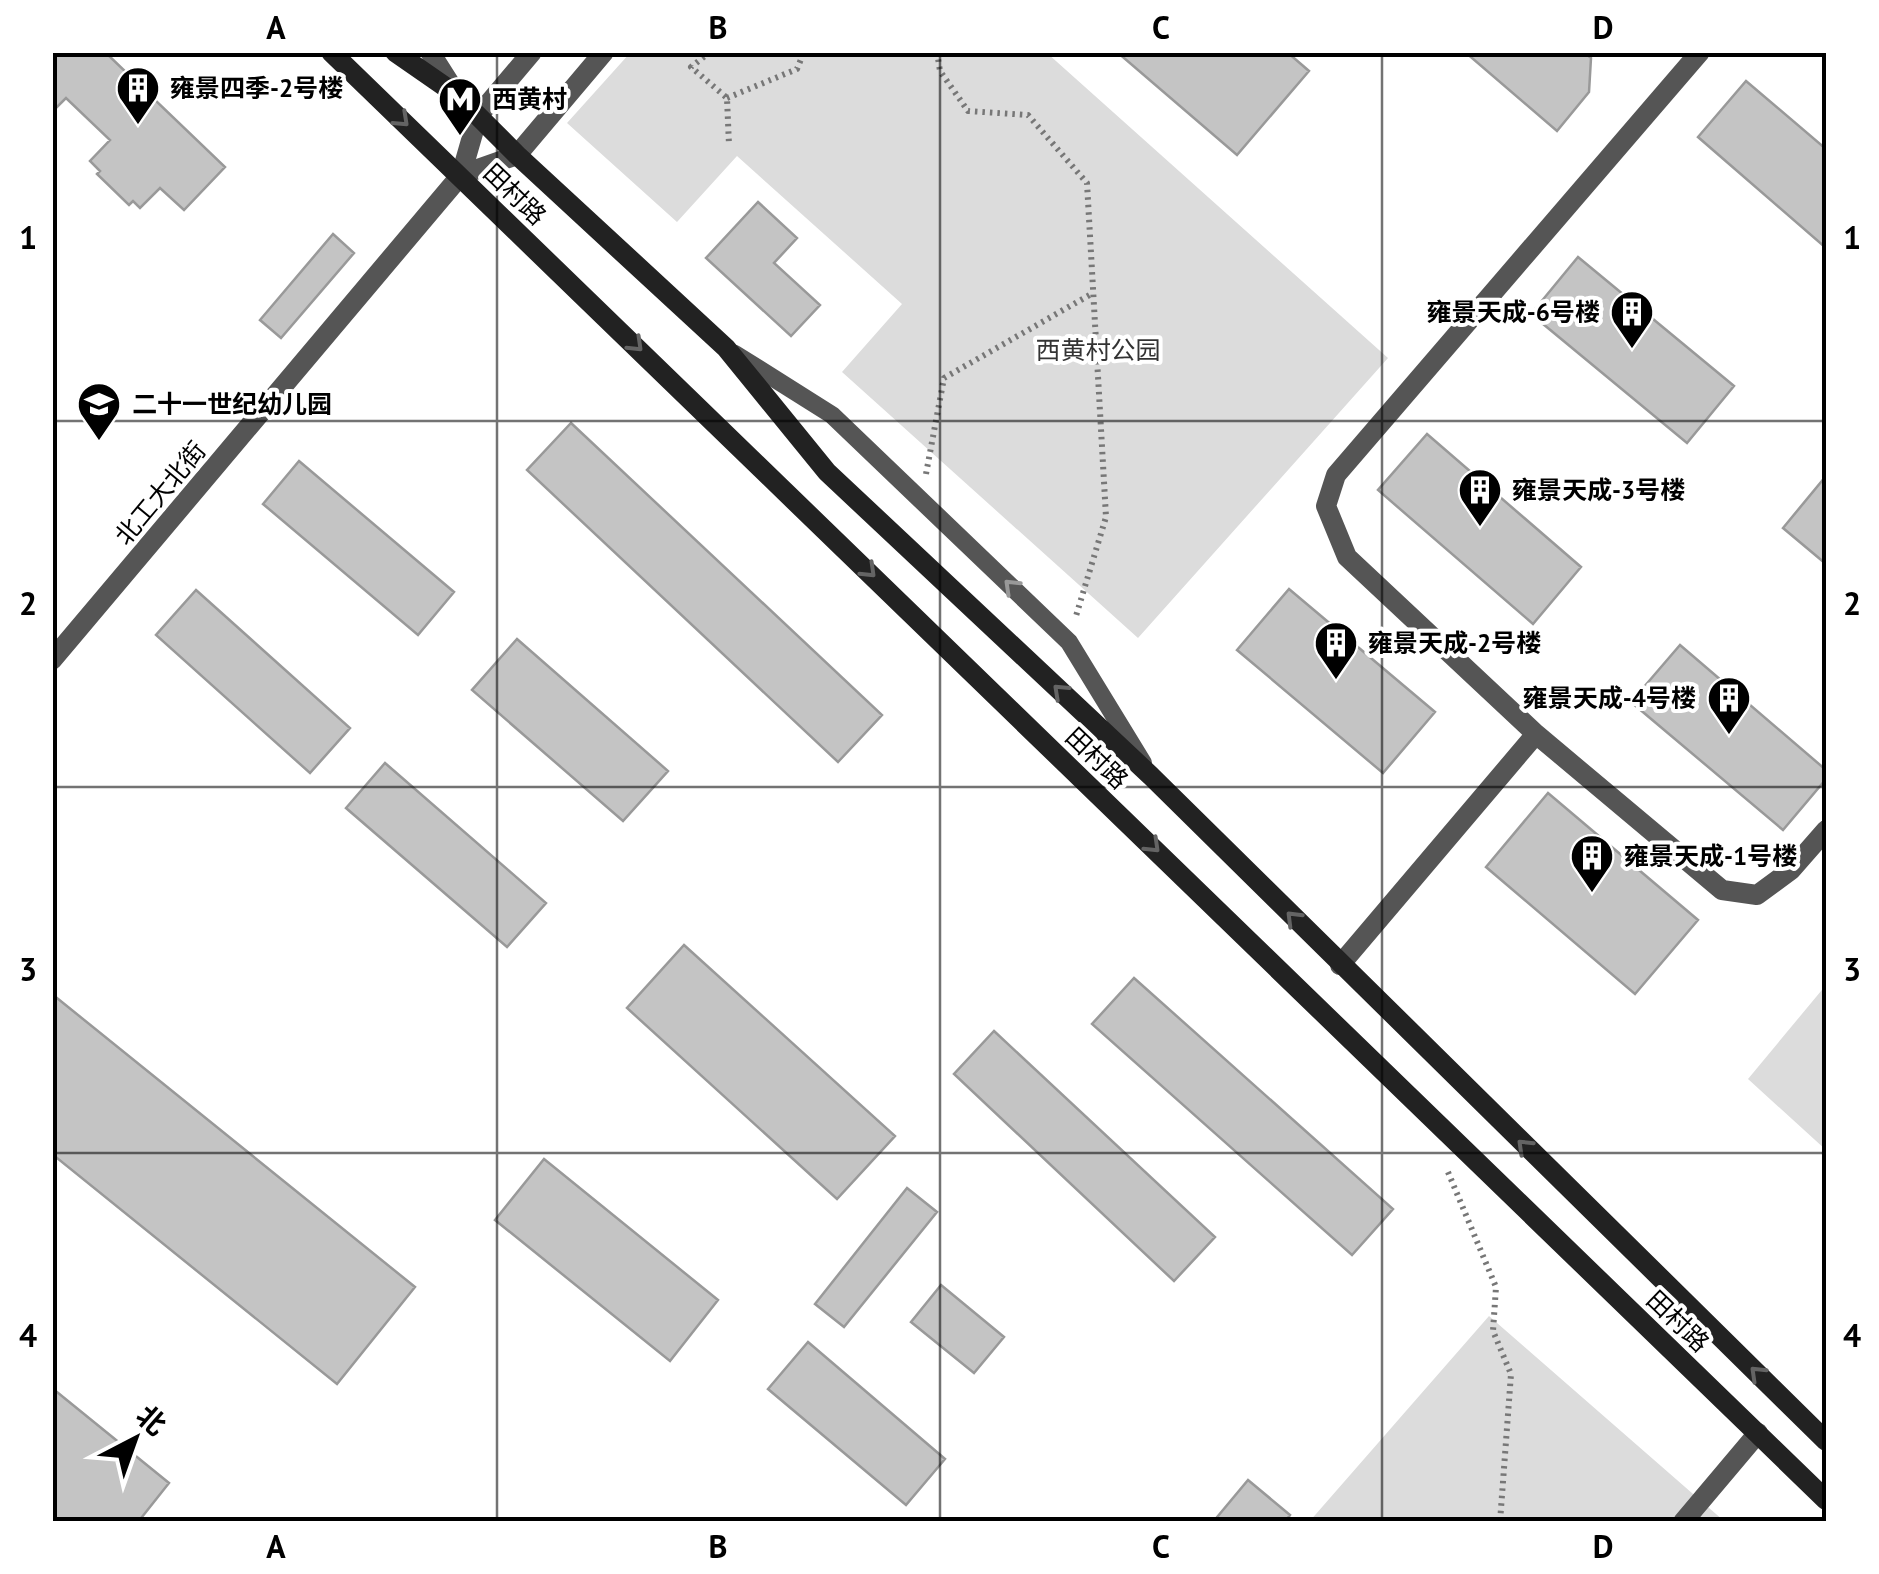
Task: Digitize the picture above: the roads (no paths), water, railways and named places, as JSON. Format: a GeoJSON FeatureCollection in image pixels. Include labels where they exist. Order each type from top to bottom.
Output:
{"type":"FeatureCollection","features":[{"type":"Feature","properties":{"kind":"main road","name":"田村路"},"geometry":{"type":"LineString","coordinates":[[331,52],[1826,1500]]}},
{"type":"Feature","properties":{"kind":"main road","name":"田村路"},"geometry":{"type":"LineString","coordinates":[[396,52],[456,94],[726,348],[827,472],[1151,776],[1826,1441]]}},
{"type":"Feature","properties":{"kind":"street"},"geometry":{"type":"LineString","coordinates":[[430,52],[456,94]]}},
{"type":"Feature","properties":{"kind":"street"},"geometry":{"type":"LineString","coordinates":[[460,175],[478,116],[532,52]]}},
{"type":"Feature","properties":{"kind":"street"},"geometry":{"type":"LineString","coordinates":[[460,175],[517,155],[604,52]]}},
{"type":"Feature","properties":{"kind":"street"},"geometry":{"type":"LineString","coordinates":[[1700,52],[1336,475],[1326,506],[1346,557],[1536,734],[1722,890],[1757,895],[1791,870],[1826,830]]}},
{"type":"Feature","properties":{"kind":"street","name":"北工大北街"},"geometry":{"type":"LineString","coordinates":[[52,660],[460,175]]}},
{"type":"Feature","properties":{"kind":"street"},"geometry":{"type":"LineString","coordinates":[[1340,965],[1536,734]]}},
{"type":"Feature","properties":{"kind":"street"},"geometry":{"type":"LineString","coordinates":[[1683,1522],[1758,1433]]}},
{"type":"Feature","properties":{"kind":"lane"},"geometry":{"type":"LineString","coordinates":[[726,348],[832,415],[1069,642],[1151,776]]}},
{"type":"Feature","properties":{"kind":"place","name":"雍景四季-2号楼"},"geometry":{"type":"Point","coordinates":[138,126]}},
{"type":"Feature","properties":{"kind":"place","name":"西黄村"},"geometry":{"type":"Point","coordinates":[460,137]}},
{"type":"Feature","properties":{"kind":"place","name":"雍景天成-6号楼"},"geometry":{"type":"Point","coordinates":[1632,350]}},
{"type":"Feature","properties":{"kind":"place","name":"二十一世纪幼儿园"},"geometry":{"type":"Point","coordinates":[99,442]}},
{"type":"Feature","properties":{"kind":"place","name":"雍景天成-3号楼"},"geometry":{"type":"Point","coordinates":[1480,528]}},
{"type":"Feature","properties":{"kind":"place","name":"雍景天成-2号楼"},"geometry":{"type":"Point","coordinates":[1336,681]}},
{"type":"Feature","properties":{"kind":"place","name":"雍景天成-4号楼"},"geometry":{"type":"Point","coordinates":[1729,736]}},
{"type":"Feature","properties":{"kind":"place","name":"雍景天成-1号楼"},"geometry":{"type":"Point","coordinates":[1592,894]}},
{"type":"Feature","properties":{"kind":"park label","name":"西黄村公园"},"geometry":{"type":"Point","coordinates":[1098,350]}}]}
